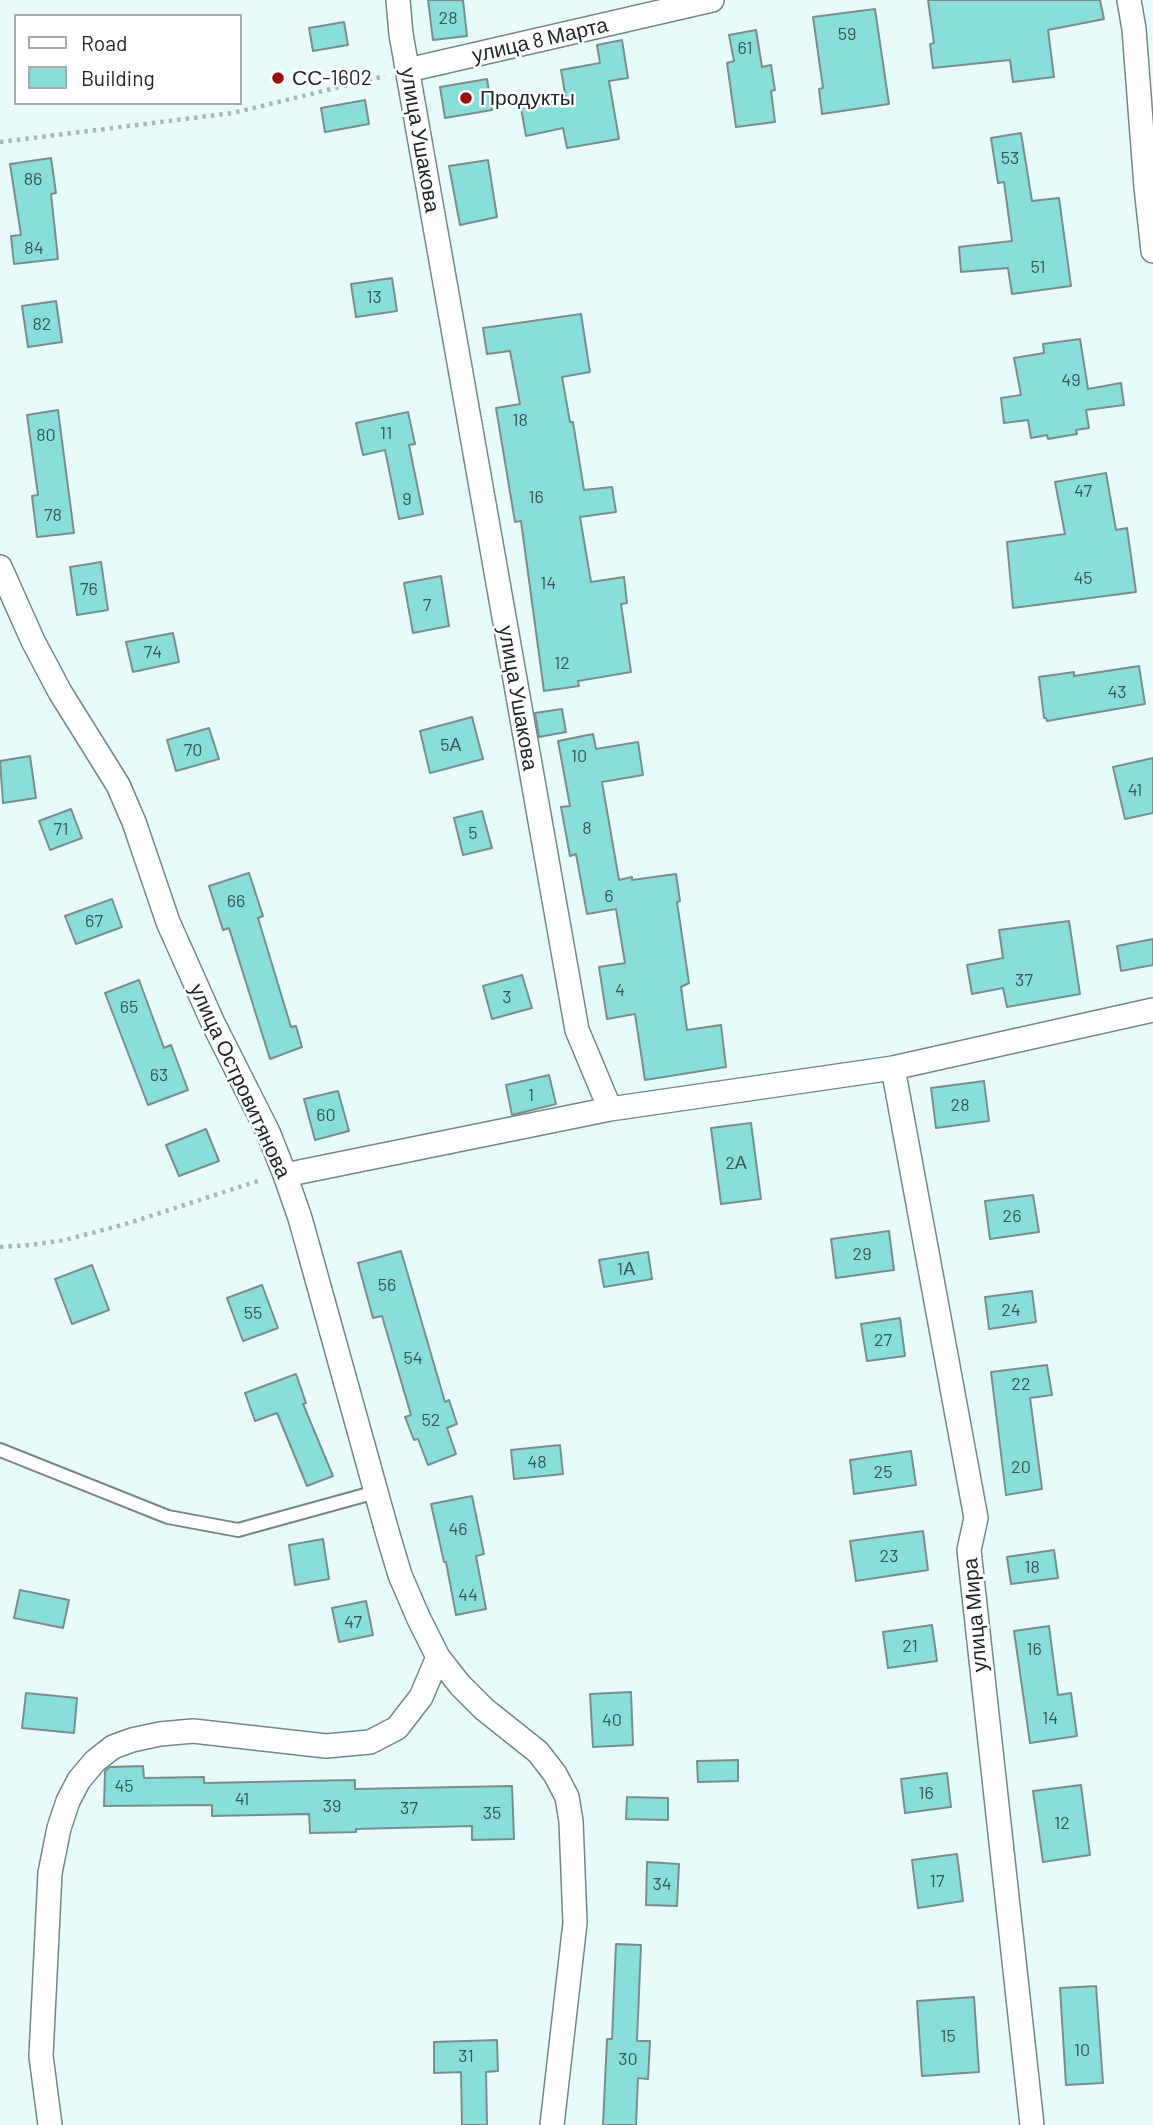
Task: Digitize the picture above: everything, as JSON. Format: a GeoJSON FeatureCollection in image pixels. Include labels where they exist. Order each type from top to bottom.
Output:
{"type":"FeatureCollection","features":[{"type":"Feature","properties":{"kind":"street","name":"улица Ушакова"},"geometry":{"type":"LineString","coordinates":[[398,0],[408,70],[577,1030],[610,1109]]}},
{"type":"Feature","properties":{"kind":"street","name":"улица 8 Марта"},"geometry":{"type":"LineString","coordinates":[[408,70],[712,0]]}},
{"type":"Feature","properties":{"kind":"street"},"geometry":{"type":"LineString","coordinates":[[1129,0],[1135,29],[1153,251]]}},
{"type":"Feature","properties":{"kind":"street","name":"улица Островитянова"},"geometry":{"type":"LineString","coordinates":[[0,567],[33,641],[60,692],[118,785],[134,822],[168,922],[212,1023],[268,1132],[300,1218],[400,1574],[418,1618],[438,1657],[460,1685],[484,1709],[538,1752],[555,1774],[567,1797],[571,1821],[575,1923],[552,2125]]}},
{"type":"Feature","properties":{"kind":"street"},"geometry":{"type":"LineString","coordinates":[[285,1175],[610,1109],[893,1068],[1153,1010]]}},
{"type":"Feature","properties":{"kind":"street","name":"улица Мира"},"geometry":{"type":"LineString","coordinates":[[893,1068],[976,1518],[969,1550],[970,1562],[1032,2125]]}},
{"type":"Feature","properties":{"kind":"street"},"geometry":{"type":"LineString","coordinates":[[50,2125],[41,2056],[50,1873],[59,1828],[79,1780],[95,1761],[113,1747],[160,1734],[193,1731],[326,1746],[370,1742],[397,1728],[421,1697],[438,1657]]}},
{"type":"Feature","properties":{"kind":"lane"},"geometry":{"type":"LineString","coordinates":[[0,1450],[168,1517],[238,1530],[376,1492]]}},
{"type":"Feature","properties":{"kind":"path"},"geometry":{"type":"LineString","coordinates":[[0,142],[233,113],[408,70]]}},
{"type":"Feature","properties":{"kind":"path"},"geometry":{"type":"LineString","coordinates":[[0,1247],[65,1240],[126,1224],[249,1183],[285,1175]]}},
{"type":"Feature","properties":{"kind":"building"},"geometry":{"type":"Polygon","coordinates":[[[428,0],[463,0],[467,36],[433,40],[428,0]]]}},
{"type":"Feature","properties":{"kind":"building"},"geometry":{"type":"Polygon","coordinates":[[[928,0],[1100,0],[1104,19],[1048,30],[1054,77],[1013,82],[1010,60],[933,68],[930,44],[934,43],[928,0]]]}},
{"type":"Feature","properties":{"kind":"building"},"geometry":{"type":"Polygon","coordinates":[[[875,9],[889,104],[822,114],[819,89],[823,88],[813,17],[875,9]]]}},
{"type":"Feature","properties":{"kind":"building"},"geometry":{"type":"Polygon","coordinates":[[[344,22],[348,45],[313,51],[309,28],[344,22]]]}},
{"type":"Feature","properties":{"kind":"building"},"geometry":{"type":"Polygon","coordinates":[[[756,30],[762,67],[771,65],[775,90],[771,91],[775,122],[736,127],[727,63],[734,61],[729,35],[756,30]]]}},
{"type":"Feature","properties":{"kind":"building"},"geometry":{"type":"Polygon","coordinates":[[[622,40],[628,78],[609,81],[619,139],[567,148],[563,128],[526,136],[521,108],[566,99],[561,70],[600,63],[597,45],[622,40]]]}},
{"type":"Feature","properties":{"kind":"building","name":"Продукты"},"geometry":{"type":"Polygon","coordinates":[[[487,79],[492,110],[445,118],[440,87],[487,79]]]}},
{"type":"Feature","properties":{"kind":"building"},"geometry":{"type":"Polygon","coordinates":[[[365,100],[369,124],[325,132],[321,108],[365,100]]]}},
{"type":"Feature","properties":{"kind":"building"},"geometry":{"type":"Polygon","coordinates":[[[1021,133],[1032,201],[1059,198],[1071,286],[1012,294],[1008,268],[961,272],[959,247],[1012,241],[1004,182],[998,183],[991,138],[1021,133]]]}},
{"type":"Feature","properties":{"kind":"building"},"geometry":{"type":"Polygon","coordinates":[[[51,158],[56,193],[51,194],[58,259],[14,264],[11,236],[21,235],[10,164],[51,158]]]}},
{"type":"Feature","properties":{"kind":"building"},"geometry":{"type":"Polygon","coordinates":[[[488,160],[497,217],[460,225],[449,166],[488,160]]]}},
{"type":"Feature","properties":{"kind":"building"},"geometry":{"type":"Polygon","coordinates":[[[392,278],[397,311],[356,317],[351,284],[392,278]]]}},
{"type":"Feature","properties":{"kind":"building"},"geometry":{"type":"Polygon","coordinates":[[[56,301],[62,342],[28,347],[22,306],[56,301]]]}},
{"type":"Feature","properties":{"kind":"building"},"geometry":{"type":"Polygon","coordinates":[[[581,314],[590,372],[562,377],[570,422],[573,422],[584,490],[612,487],[616,512],[580,517],[591,582],[624,577],[627,603],[621,604],[631,672],[578,681],[579,686],[544,691],[521,521],[515,522],[496,408],[520,404],[510,351],[487,354],[483,328],[581,314]]]}},
{"type":"Feature","properties":{"kind":"building"},"geometry":{"type":"Polygon","coordinates":[[[1080,339],[1088,389],[1121,383],[1124,405],[1086,410],[1089,428],[1076,430],[1077,434],[1048,439],[1047,435],[1031,438],[1028,420],[1004,423],[1001,398],[1021,395],[1014,358],[1044,353],[1043,344],[1080,339]]]}},
{"type":"Feature","properties":{"kind":"building"},"geometry":{"type":"Polygon","coordinates":[[[58,410],[74,533],[37,537],[32,496],[38,495],[27,415],[58,410]]]}},
{"type":"Feature","properties":{"kind":"building"},"geometry":{"type":"Polygon","coordinates":[[[408,412],[415,444],[409,445],[423,514],[399,519],[385,450],[363,455],[356,423],[408,412]]]}},
{"type":"Feature","properties":{"kind":"building"},"geometry":{"type":"Polygon","coordinates":[[[1106,473],[1116,530],[1127,528],[1136,592],[1013,608],[1007,542],[1065,534],[1055,482],[1106,473]]]}},
{"type":"Feature","properties":{"kind":"building"},"geometry":{"type":"Polygon","coordinates":[[[101,562],[108,610],[77,615],[70,567],[101,562]]]}},
{"type":"Feature","properties":{"kind":"building"},"geometry":{"type":"Polygon","coordinates":[[[441,576],[449,626],[413,633],[404,583],[441,576]]]}},
{"type":"Feature","properties":{"kind":"building"},"geometry":{"type":"Polygon","coordinates":[[[173,633],[179,662],[133,672],[126,642],[173,633]]]}},
{"type":"Feature","properties":{"kind":"building"},"geometry":{"type":"Polygon","coordinates":[[[1139,666],[1145,704],[1047,721],[1044,718],[1039,677],[1074,672],[1074,676],[1139,666]]]}},
{"type":"Feature","properties":{"kind":"building"},"geometry":{"type":"Polygon","coordinates":[[[562,709],[566,732],[539,737],[535,713],[562,709]]]}},
{"type":"Feature","properties":{"kind":"building"},"geometry":{"type":"Polygon","coordinates":[[[472,717],[483,759],[430,773],[420,731],[472,717]]]}},
{"type":"Feature","properties":{"kind":"building"},"geometry":{"type":"Polygon","coordinates":[[[209,728],[219,759],[176,771],[167,740],[209,728]]]}},
{"type":"Feature","properties":{"kind":"building"},"geometry":{"type":"Polygon","coordinates":[[[593,734],[596,749],[638,742],[643,775],[602,782],[619,880],[676,874],[680,901],[677,902],[689,983],[681,987],[687,1030],[721,1025],[726,1067],[645,1080],[635,1014],[607,1019],[599,967],[625,963],[616,909],[587,914],[576,854],[570,856],[561,807],[570,806],[558,741],[593,734]]]}},
{"type":"Feature","properties":{"kind":"building"},"geometry":{"type":"Polygon","coordinates":[[[30,756],[36,798],[3,803],[0,761],[30,756]]]}},
{"type":"Feature","properties":{"kind":"building"},"geometry":{"type":"Polygon","coordinates":[[[1153,758],[1153,813],[1125,819],[1113,767],[1153,758]]]}},
{"type":"Feature","properties":{"kind":"building"},"geometry":{"type":"Polygon","coordinates":[[[71,809],[82,838],[50,850],[39,821],[71,809]]]}},
{"type":"Feature","properties":{"kind":"building"},"geometry":{"type":"Polygon","coordinates":[[[482,811],[492,848],[463,855],[454,818],[482,811]]]}},
{"type":"Feature","properties":{"kind":"building"},"geometry":{"type":"Polygon","coordinates":[[[249,873],[263,916],[258,918],[291,1027],[296,1026],[302,1047],[270,1059],[229,928],[223,930],[209,886],[249,873]]]}},
{"type":"Feature","properties":{"kind":"building"},"geometry":{"type":"Polygon","coordinates":[[[112,899],[122,927],[76,944],[65,916],[112,899]]]}},
{"type":"Feature","properties":{"kind":"building"},"geometry":{"type":"Polygon","coordinates":[[[1069,921],[1080,994],[1007,1007],[1003,988],[972,994],[967,965],[1003,958],[999,930],[1069,921]]]}},
{"type":"Feature","properties":{"kind":"building"},"geometry":{"type":"Polygon","coordinates":[[[1153,939],[1153,965],[1121,971],[1117,946],[1153,939]]]}},
{"type":"Feature","properties":{"kind":"building"},"geometry":{"type":"Polygon","coordinates":[[[522,975],[532,1008],[492,1019],[483,986],[522,975]]]}},
{"type":"Feature","properties":{"kind":"building"},"geometry":{"type":"Polygon","coordinates":[[[139,980],[164,1048],[171,1045],[188,1090],[148,1105],[105,993],[139,980]]]}},
{"type":"Feature","properties":{"kind":"building"},"geometry":{"type":"Polygon","coordinates":[[[549,1075],[556,1104],[512,1115],[506,1085],[549,1075]]]}},
{"type":"Feature","properties":{"kind":"building"},"geometry":{"type":"Polygon","coordinates":[[[984,1081],[989,1121],[936,1128],[931,1088],[984,1081]]]}},
{"type":"Feature","properties":{"kind":"building"},"geometry":{"type":"Polygon","coordinates":[[[338,1091],[349,1131],[315,1140],[304,1099],[338,1091]]]}},
{"type":"Feature","properties":{"kind":"building"},"geometry":{"type":"Polygon","coordinates":[[[751,1123],[761,1199],[721,1204],[711,1128],[751,1123]]]}},
{"type":"Feature","properties":{"kind":"building"},"geometry":{"type":"Polygon","coordinates":[[[206,1129],[219,1161],[179,1176],[166,1145],[206,1129]]]}},
{"type":"Feature","properties":{"kind":"building"},"geometry":{"type":"Polygon","coordinates":[[[1033,1195],[1039,1232],[990,1239],[985,1201],[1033,1195]]]}},
{"type":"Feature","properties":{"kind":"building"},"geometry":{"type":"Polygon","coordinates":[[[889,1231],[894,1270],[836,1278],[831,1239],[889,1231]]]}},
{"type":"Feature","properties":{"kind":"building"},"geometry":{"type":"Polygon","coordinates":[[[401,1251],[445,1402],[449,1400],[457,1424],[447,1428],[456,1454],[428,1465],[418,1439],[414,1440],[405,1417],[411,1415],[382,1316],[373,1318],[358,1263],[401,1251]]]}},
{"type":"Feature","properties":{"kind":"building"},"geometry":{"type":"Polygon","coordinates":[[[648,1252],[652,1279],[604,1287],[599,1260],[648,1252]]]}},
{"type":"Feature","properties":{"kind":"building"},"geometry":{"type":"Polygon","coordinates":[[[92,1265],[109,1310],[72,1324],[55,1279],[92,1265]]]}},
{"type":"Feature","properties":{"kind":"building"},"geometry":{"type":"Polygon","coordinates":[[[262,1285],[278,1328],[243,1341],[227,1298],[262,1285]]]}},
{"type":"Feature","properties":{"kind":"building"},"geometry":{"type":"Polygon","coordinates":[[[1032,1291],[1036,1322],[989,1329],[985,1297],[1032,1291]]]}},
{"type":"Feature","properties":{"kind":"building"},"geometry":{"type":"Polygon","coordinates":[[[900,1318],[905,1356],[867,1361],[861,1324],[900,1318]]]}},
{"type":"Feature","properties":{"kind":"building"},"geometry":{"type":"Polygon","coordinates":[[[1047,1365],[1052,1395],[1030,1398],[1042,1489],[1006,1495],[991,1372],[1047,1365]]]}},
{"type":"Feature","properties":{"kind":"building"},"geometry":{"type":"Polygon","coordinates":[[[296,1374],[306,1403],[303,1404],[333,1476],[307,1486],[277,1413],[255,1421],[245,1393],[296,1374]]]}},
{"type":"Feature","properties":{"kind":"building"},"geometry":{"type":"Polygon","coordinates":[[[560,1445],[563,1474],[514,1479],[511,1450],[560,1445]]]}},
{"type":"Feature","properties":{"kind":"building"},"geometry":{"type":"Polygon","coordinates":[[[911,1451],[916,1485],[854,1494],[850,1460],[911,1451]]]}},
{"type":"Feature","properties":{"kind":"building"},"geometry":{"type":"Polygon","coordinates":[[[472,1496],[484,1554],[476,1556],[486,1609],[456,1615],[431,1504],[472,1496]]]}},
{"type":"Feature","properties":{"kind":"building"},"geometry":{"type":"Polygon","coordinates":[[[923,1531],[928,1570],[856,1581],[850,1541],[923,1531]]]}},
{"type":"Feature","properties":{"kind":"building"},"geometry":{"type":"Polygon","coordinates":[[[323,1539],[329,1579],[295,1585],[289,1545],[323,1539]]]}},
{"type":"Feature","properties":{"kind":"building"},"geometry":{"type":"Polygon","coordinates":[[[1054,1550],[1058,1578],[1011,1584],[1007,1557],[1054,1550]]]}},
{"type":"Feature","properties":{"kind":"building"},"geometry":{"type":"Polygon","coordinates":[[[20,1590],[69,1600],[63,1628],[14,1618],[20,1590]]]}},
{"type":"Feature","properties":{"kind":"building"},"geometry":{"type":"Polygon","coordinates":[[[366,1601],[373,1635],[339,1642],[332,1608],[366,1601]]]}},
{"type":"Feature","properties":{"kind":"building"},"geometry":{"type":"Polygon","coordinates":[[[932,1625],[937,1661],[888,1668],[883,1632],[932,1625]]]}},
{"type":"Feature","properties":{"kind":"building"},"geometry":{"type":"Polygon","coordinates":[[[1049,1626],[1058,1695],[1071,1693],[1077,1736],[1030,1743],[1014,1631],[1049,1626]]]}},
{"type":"Feature","properties":{"kind":"building"},"geometry":{"type":"Polygon","coordinates":[[[631,1692],[633,1745],[593,1747],[590,1694],[631,1692]]]}},
{"type":"Feature","properties":{"kind":"building"},"geometry":{"type":"Polygon","coordinates":[[[26,1693],[77,1698],[74,1733],[22,1728],[26,1693]]]}},
{"type":"Feature","properties":{"kind":"building"},"geometry":{"type":"Polygon","coordinates":[[[738,1760],[738,1781],[698,1782],[697,1761],[738,1760]]]}},
{"type":"Feature","properties":{"kind":"building"},"geometry":{"type":"Polygon","coordinates":[[[143,1766],[144,1778],[204,1777],[204,1783],[355,1780],[355,1789],[512,1786],[514,1839],[472,1840],[472,1826],[310,1833],[309,1814],[212,1816],[212,1805],[104,1806],[105,1771],[110,1767],[143,1766]]]}},
{"type":"Feature","properties":{"kind":"building"},"geometry":{"type":"Polygon","coordinates":[[[947,1773],[951,1807],[905,1813],[901,1779],[947,1773]]]}},
{"type":"Feature","properties":{"kind":"building"},"geometry":{"type":"Polygon","coordinates":[[[1081,1785],[1090,1855],[1043,1862],[1033,1791],[1081,1785]]]}},
{"type":"Feature","properties":{"kind":"building"},"geometry":{"type":"Polygon","coordinates":[[[627,1797],[668,1798],[668,1820],[626,1819],[627,1797]]]}},
{"type":"Feature","properties":{"kind":"building"},"geometry":{"type":"Polygon","coordinates":[[[957,1854],[963,1901],[918,1908],[912,1860],[957,1854]]]}},
{"type":"Feature","properties":{"kind":"building"},"geometry":{"type":"Polygon","coordinates":[[[647,1862],[679,1864],[677,1906],[646,1905],[647,1862]]]}},
{"type":"Feature","properties":{"kind":"building"},"geometry":{"type":"Polygon","coordinates":[[[616,1944],[641,1945],[637,2041],[650,2041],[648,2079],[638,2078],[636,2125],[603,2125],[607,2039],[612,2039],[616,1944]]]}},
{"type":"Feature","properties":{"kind":"building"},"geometry":{"type":"Polygon","coordinates":[[[1096,1986],[1103,2083],[1066,2085],[1060,1988],[1096,1986]]]}},
{"type":"Feature","properties":{"kind":"building"},"geometry":{"type":"Polygon","coordinates":[[[974,1997],[979,2072],[922,2076],[917,2001],[974,1997]]]}},
{"type":"Feature","properties":{"kind":"building"},"geometry":{"type":"Polygon","coordinates":[[[497,2040],[498,2071],[486,2072],[487,2125],[462,2125],[461,2072],[434,2073],[434,2042],[497,2040]]]}},
{"type":"Feature","properties":{"kind":"place","name":"СС-1602"},"geometry":{"type":"Point","coordinates":[278,78]}},
{"type":"Feature","properties":{"kind":"place","name":"Продукты"},"geometry":{"type":"Point","coordinates":[466,98]}}]}
